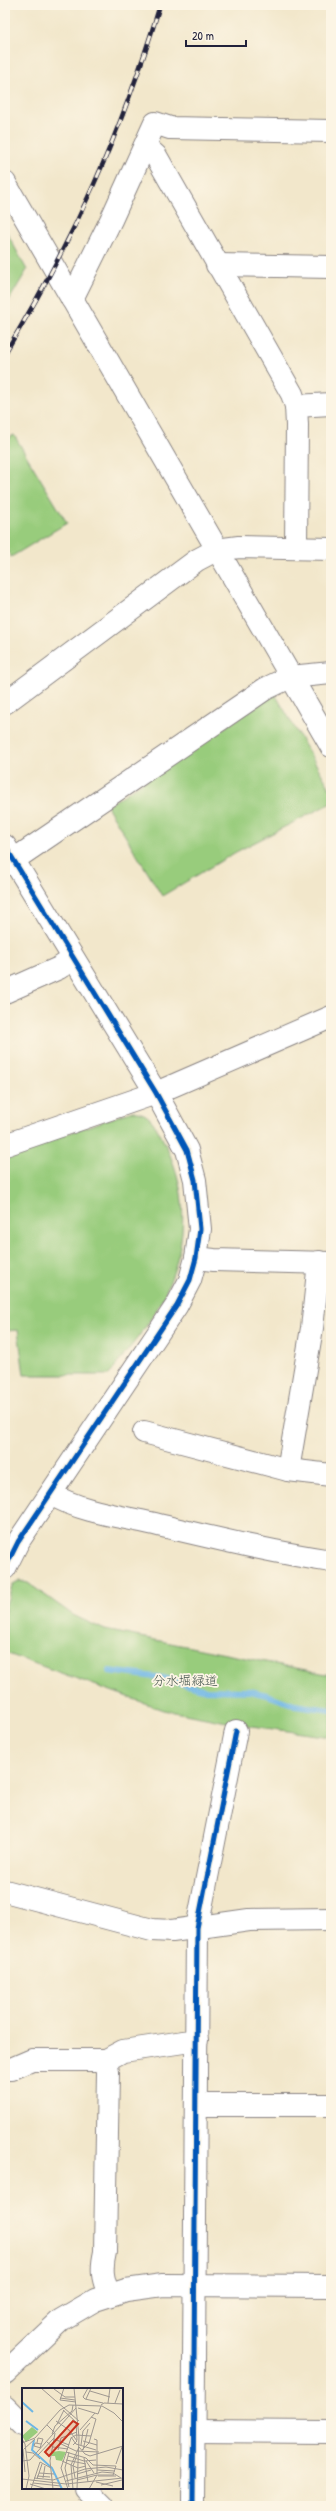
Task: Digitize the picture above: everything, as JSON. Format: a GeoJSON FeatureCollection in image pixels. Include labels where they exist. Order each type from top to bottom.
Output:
{"type":"FeatureCollection","features":[{"type":"Feature","properties":{"kind":"street"},"geometry":{"type":"LineString","coordinates":[[72,299],[155,123],[170,128],[331,130]]}},
{"type":"Feature","properties":{"kind":"street"},"geometry":{"type":"LineString","coordinates":[[145,146],[156,156],[292,394],[296,406],[296,548]]}},
{"type":"Feature","properties":{"kind":"street"},"geometry":{"type":"LineString","coordinates":[[5,183],[216,550],[331,746]]}},
{"type":"Feature","properties":{"kind":"street"},"geometry":{"type":"LineString","coordinates":[[217,265],[331,267]]}},
{"type":"Feature","properties":{"kind":"street"},"geometry":{"type":"LineString","coordinates":[[296,406],[331,404]]}},
{"type":"Feature","properties":{"kind":"street"},"geometry":{"type":"LineString","coordinates":[[5,703],[197,560],[216,550],[238,547],[331,549]]}},
{"type":"Feature","properties":{"kind":"street"},"geometry":{"type":"LineString","coordinates":[[5,1568],[18,1542],[177,1305],[190,1280],[196,1258],[200,1229],[195,1180],[187,1150],[156,1093],[73,959],[10,852],[265,689],[290,677],[331,673]]}},
{"type":"Feature","properties":{"kind":"street"},"geometry":{"type":"LineString","coordinates":[[5,992],[60,968],[73,959]]}},
{"type":"Feature","properties":{"kind":"street"},"geometry":{"type":"LineString","coordinates":[[5,1145],[156,1093],[331,1017]]}},
{"type":"Feature","properties":{"kind":"street"},"geometry":{"type":"LineString","coordinates":[[196,1258],[214,1260],[325,1263],[312,1328],[288,1470]]}},
{"type":"Feature","properties":{"kind":"street"},"geometry":{"type":"LineString","coordinates":[[144,1432],[288,1470],[331,1475]]}},
{"type":"Feature","properties":{"kind":"street"},"geometry":{"type":"LineString","coordinates":[[51,1494],[64,1502],[128,1518],[276,1552],[331,1561]]}},
{"type":"Feature","properties":{"kind":"street"},"geometry":{"type":"LineString","coordinates":[[193,2506],[197,1928],[236,1731]]}},
{"type":"Feature","properties":{"kind":"street"},"geometry":{"type":"LineString","coordinates":[[5,1891],[152,1930],[172,1931],[249,1920],[331,1920]]}},
{"type":"Feature","properties":{"kind":"street"},"geometry":{"type":"LineString","coordinates":[[5,2068],[12,2069],[32,2060],[106,2060],[123,2051],[197,2040]]}},
{"type":"Feature","properties":{"kind":"street"},"geometry":{"type":"LineString","coordinates":[[106,2060],[108,2072],[105,2252],[101,2268],[102,2279],[109,2294]]}},
{"type":"Feature","properties":{"kind":"street"},"geometry":{"type":"LineString","coordinates":[[196,2105],[331,2105]]}},
{"type":"Feature","properties":{"kind":"street"},"geometry":{"type":"LineString","coordinates":[[5,2373],[61,2320],[109,2294],[145,2286],[331,2286]]}},
{"type":"Feature","properties":{"kind":"street"},"geometry":{"type":"LineString","coordinates":[[5,2407],[22,2424]]}},
{"type":"Feature","properties":{"kind":"street"},"geometry":{"type":"LineString","coordinates":[[194,2431],[331,2432]]}},
{"type":"Feature","properties":{"kind":"street"},"geometry":{"type":"LineString","coordinates":[[86,2489],[103,2506]]}},
{"type":"Feature","properties":{"kind":"green space"},"geometry":{"type":"Polygon","coordinates":[[[5,229],[27,270],[5,307],[5,229]]]}},
{"type":"Feature","properties":{"kind":"green space"},"geometry":{"type":"Polygon","coordinates":[[[14,435],[67,523],[11,557],[5,547],[5,440],[14,435]]]}},
{"type":"Feature","properties":{"kind":"green space"},"geometry":{"type":"Polygon","coordinates":[[[275,694],[331,790],[331,803],[236,852],[162,896],[107,806],[275,694]]]}},
{"type":"Feature","properties":{"kind":"green space"},"geometry":{"type":"Polygon","coordinates":[[[133,1111],[146,1115],[157,1128],[177,1174],[183,1213],[179,1253],[174,1272],[157,1309],[109,1375],[24,1375],[18,1330],[5,1331],[5,1155],[133,1111]]]}},
{"type":"Feature","properties":{"kind":"green space","name":"分水堀緑道"},"geometry":{"type":"Polygon","coordinates":[[[19,1581],[28,1583],[73,1615],[105,1630],[331,1675],[331,1737],[237,1724],[164,1710],[8,1654],[5,1652],[5,1607],[13,1584],[19,1581]]]}},
{"type":"Feature","properties":{"kind":"waterway"},"geometry":{"type":"LineString","coordinates":[[109,1671],[163,1678],[206,1690],[250,1691],[267,1695],[295,1705],[331,1710]]}},
{"type":"Feature","properties":{"kind":"railway"},"geometry":{"type":"LineString","coordinates":[[5,353],[53,269],[94,184],[129,97],[160,5]]}},
{"type":"Feature","properties":{"kind":"cycle path"},"geometry":{"type":"LineString","coordinates":[[5,846],[156,1093],[187,1150],[195,1180],[200,1229],[196,1258],[190,1280],[177,1305],[18,1542],[5,1568]]}},
{"type":"Feature","properties":{"kind":"cycle path"},"geometry":{"type":"LineString","coordinates":[[193,2506],[197,1928],[236,1731]]}}]}
